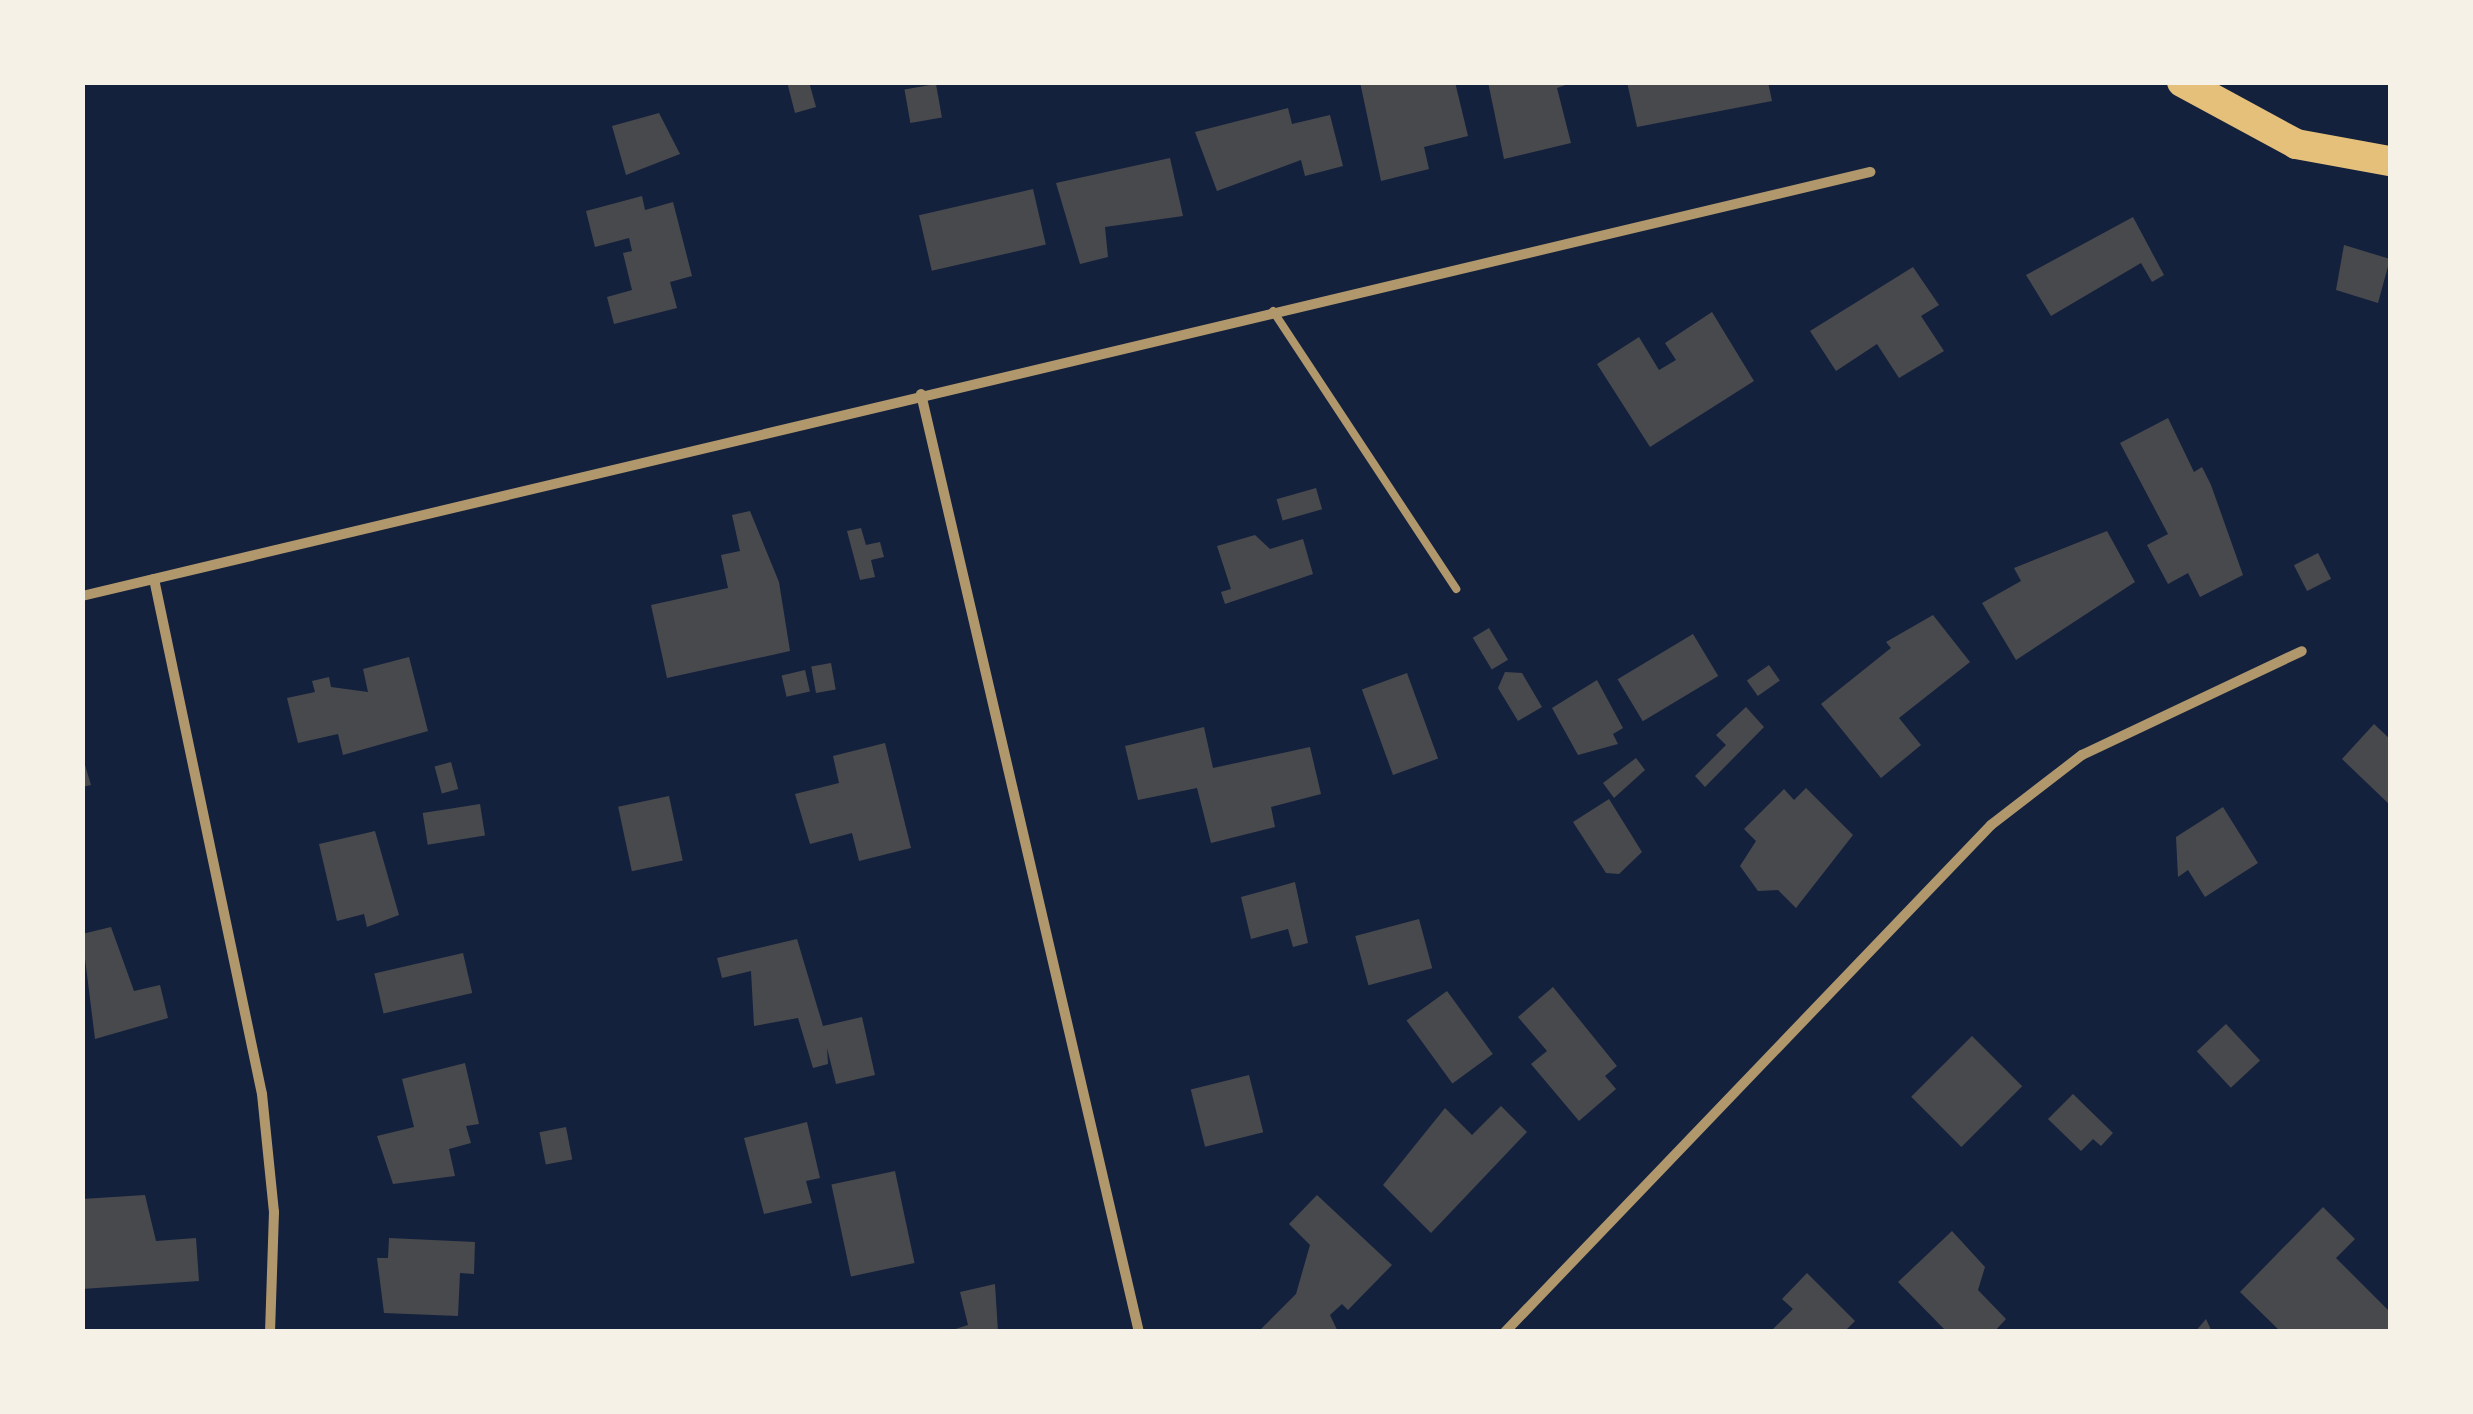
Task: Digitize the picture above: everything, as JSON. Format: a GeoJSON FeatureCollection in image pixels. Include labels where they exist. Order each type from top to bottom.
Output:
{"type":"FeatureCollection","features":[{"type":"Feature","properties":{"kind":"highway"},"geometry":{"type":"LineString","coordinates":[[2182,82],[2296,144],[2390,162]]}},
{"type":"Feature","properties":{"kind":"street"},"geometry":{"type":"LineString","coordinates":[[82,596],[1273,310],[1870,172]]}},
{"type":"Feature","properties":{"kind":"street"},"geometry":{"type":"LineString","coordinates":[[921,394],[1139,1332]]}},
{"type":"Feature","properties":{"kind":"street"},"geometry":{"type":"LineString","coordinates":[[154,579],[262,1094],[274,1212],[270,1332]]}},
{"type":"Feature","properties":{"kind":"street"},"geometry":{"type":"LineString","coordinates":[[1505,1332],[1991,825],[2082,755],[2302,651]]}},
{"type":"Feature","properties":{"kind":"lane"},"geometry":{"type":"LineString","coordinates":[[1273,310],[1456,590]]}},
{"type":"Feature","properties":{"kind":"building"},"geometry":{"type":"Polygon","coordinates":[[[787,82],[809,82],[816,107],[795,113],[787,82]]]}},
{"type":"Feature","properties":{"kind":"building"},"geometry":{"type":"Polygon","coordinates":[[[1360,82],[1455,82],[1468,136],[1424,147],[1429,169],[1381,181],[1360,82]]]}},
{"type":"Feature","properties":{"kind":"building"},"geometry":{"type":"Polygon","coordinates":[[[1488,82],[1574,82],[1557,88],[1571,143],[1504,159],[1488,82]]]}},
{"type":"Feature","properties":{"kind":"building"},"geometry":{"type":"Polygon","coordinates":[[[1627,82],[1768,82],[1772,101],[1637,127],[1627,82]]]}},
{"type":"Feature","properties":{"kind":"building"},"geometry":{"type":"Polygon","coordinates":[[[936,84],[942,117],[910,123],[904,90],[936,84]]]}},
{"type":"Feature","properties":{"kind":"building"},"geometry":{"type":"Polygon","coordinates":[[[1288,108],[1292,124],[1330,115],[1343,166],[1305,176],[1301,160],[1217,191],[1195,132],[1288,108]]]}},
{"type":"Feature","properties":{"kind":"building"},"geometry":{"type":"Polygon","coordinates":[[[659,113],[680,154],[626,175],[612,126],[659,113]]]}},
{"type":"Feature","properties":{"kind":"building"},"geometry":{"type":"Polygon","coordinates":[[[1170,158],[1183,216],[1105,227],[1108,257],[1080,264],[1056,183],[1170,158]]]}},
{"type":"Feature","properties":{"kind":"building"},"geometry":{"type":"Polygon","coordinates":[[[1033,189],[1046,245],[932,271],[919,215],[1033,189]]]}},
{"type":"Feature","properties":{"kind":"building"},"geometry":{"type":"Polygon","coordinates":[[[642,196],[645,210],[673,202],[692,276],[670,282],[677,308],[614,324],[607,297],[632,290],[623,253],[632,251],[629,238],[595,247],[586,211],[642,196]]]}},
{"type":"Feature","properties":{"kind":"building"},"geometry":{"type":"Polygon","coordinates":[[[2133,217],[2164,275],[2152,282],[2141,263],[2051,316],[2026,275],[2133,217]]]}},
{"type":"Feature","properties":{"kind":"building"},"geometry":{"type":"Polygon","coordinates":[[[2344,245],[2390,259],[2378,303],[2336,290],[2344,245]]]}},
{"type":"Feature","properties":{"kind":"building"},"geometry":{"type":"Polygon","coordinates":[[[1913,267],[1939,305],[1921,316],[1944,351],[1899,378],[1877,344],[1836,371],[1810,331],[1913,267]]]}},
{"type":"Feature","properties":{"kind":"building"},"geometry":{"type":"Polygon","coordinates":[[[1712,312],[1754,381],[1650,447],[1597,364],[1639,337],[1659,370],[1676,360],[1665,343],[1712,312]]]}},
{"type":"Feature","properties":{"kind":"building"},"geometry":{"type":"Polygon","coordinates":[[[2168,418],[2194,472],[2202,467],[2211,485],[2243,575],[2200,597],[2188,573],[2168,584],[2147,545],[2168,534],[2120,443],[2168,418]]]}},
{"type":"Feature","properties":{"kind":"building"},"geometry":{"type":"Polygon","coordinates":[[[1316,488],[1322,509],[1283,520],[1277,499],[1316,488]]]}},
{"type":"Feature","properties":{"kind":"building"},"geometry":{"type":"Polygon","coordinates":[[[750,511],[779,582],[790,651],[667,678],[651,605],[728,588],[721,555],[740,551],[732,515],[750,511]]]}},
{"type":"Feature","properties":{"kind":"building"},"geometry":{"type":"Polygon","coordinates":[[[861,528],[866,545],[880,542],[884,557],[871,560],[875,577],[860,580],[847,531],[861,528]]]}},
{"type":"Feature","properties":{"kind":"building"},"geometry":{"type":"Polygon","coordinates":[[[2107,531],[2135,582],[2016,660],[1982,603],[2021,581],[2014,568],[2107,531]]]}},
{"type":"Feature","properties":{"kind":"building"},"geometry":{"type":"Polygon","coordinates":[[[1255,535],[1270,549],[1303,539],[1313,574],[1225,604],[1221,592],[1231,589],[1217,546],[1255,535]]]}},
{"type":"Feature","properties":{"kind":"building"},"geometry":{"type":"Polygon","coordinates":[[[2318,553],[2331,579],[2307,591],[2294,565],[2318,553]]]}},
{"type":"Feature","properties":{"kind":"building"},"geometry":{"type":"Polygon","coordinates":[[[1933,615],[1970,662],[1899,718],[1921,745],[1881,778],[1821,704],[1891,648],[1886,642],[1933,615]]]}},
{"type":"Feature","properties":{"kind":"building"},"geometry":{"type":"Polygon","coordinates":[[[1489,628],[1508,660],[1492,670],[1473,638],[1489,628]]]}},
{"type":"Feature","properties":{"kind":"building"},"geometry":{"type":"Polygon","coordinates":[[[1693,634],[1718,676],[1643,721],[1618,679],[1693,634]]]}},
{"type":"Feature","properties":{"kind":"building"},"geometry":{"type":"Polygon","coordinates":[[[409,657],[428,731],[343,755],[338,734],[298,743],[287,698],[315,692],[312,681],[329,677],[331,687],[368,692],[363,669],[409,657]]]}},
{"type":"Feature","properties":{"kind":"building"},"geometry":{"type":"Polygon","coordinates":[[[831,663],[836,690],[816,693],[811,666],[831,663]]]}},
{"type":"Feature","properties":{"kind":"building"},"geometry":{"type":"Polygon","coordinates":[[[1769,665],[1780,681],[1758,696],[1747,680],[1769,665]]]}},
{"type":"Feature","properties":{"kind":"building"},"geometry":{"type":"Polygon","coordinates":[[[805,670],[810,691],[787,697],[782,675],[805,670]]]}},
{"type":"Feature","properties":{"kind":"building"},"geometry":{"type":"Polygon","coordinates":[[[1505,672],[1522,673],[1542,707],[1518,721],[1498,688],[1505,672]]]}},
{"type":"Feature","properties":{"kind":"building"},"geometry":{"type":"Polygon","coordinates":[[[1407,673],[1438,759],[1393,775],[1362,689],[1407,673]]]}},
{"type":"Feature","properties":{"kind":"building"},"geometry":{"type":"Polygon","coordinates":[[[1597,680],[1623,728],[1613,734],[1618,744],[1578,755],[1552,708],[1597,680]]]}},
{"type":"Feature","properties":{"kind":"building"},"geometry":{"type":"Polygon","coordinates":[[[1746,707],[1764,727],[1705,787],[1695,776],[1726,745],[1716,735],[1746,707]]]}},
{"type":"Feature","properties":{"kind":"building"},"geometry":{"type":"Polygon","coordinates":[[[2374,724],[2390,739],[2390,805],[2342,759],[2374,724]]]}},
{"type":"Feature","properties":{"kind":"building"},"geometry":{"type":"Polygon","coordinates":[[[1204,727],[1213,768],[1310,747],[1321,794],[1271,807],[1275,827],[1211,843],[1197,788],[1138,800],[1125,746],[1204,727]]]}},
{"type":"Feature","properties":{"kind":"building"},"geometry":{"type":"Polygon","coordinates":[[[885,743],[911,848],[859,861],[852,833],[810,844],[795,794],[839,783],[833,756],[885,743]]]}},
{"type":"Feature","properties":{"kind":"building"},"geometry":{"type":"Polygon","coordinates":[[[82,755],[91,785],[82,787],[82,755]]]}},
{"type":"Feature","properties":{"kind":"building"},"geometry":{"type":"Polygon","coordinates":[[[1636,758],[1645,770],[1614,798],[1603,783],[1636,758]]]}},
{"type":"Feature","properties":{"kind":"building"},"geometry":{"type":"Polygon","coordinates":[[[451,762],[458,789],[442,793],[435,766],[451,762]]]}},
{"type":"Feature","properties":{"kind":"building"},"geometry":{"type":"Polygon","coordinates":[[[1806,788],[1853,835],[1796,908],[1778,890],[1758,891],[1740,866],[1756,841],[1744,829],[1784,789],[1794,800],[1806,788]]]}},
{"type":"Feature","properties":{"kind":"building"},"geometry":{"type":"Polygon","coordinates":[[[669,796],[683,861],[632,871],[618,807],[669,796]]]}},
{"type":"Feature","properties":{"kind":"building"},"geometry":{"type":"Polygon","coordinates":[[[1609,799],[1642,852],[1619,874],[1606,873],[1573,822],[1609,799]]]}},
{"type":"Feature","properties":{"kind":"building"},"geometry":{"type":"Polygon","coordinates":[[[480,804],[485,836],[428,845],[423,813],[480,804]]]}},
{"type":"Feature","properties":{"kind":"building"},"geometry":{"type":"Polygon","coordinates":[[[2223,807],[2258,863],[2205,897],[2188,870],[2178,877],[2176,837],[2223,807]]]}},
{"type":"Feature","properties":{"kind":"building"},"geometry":{"type":"Polygon","coordinates":[[[375,831],[399,915],[367,927],[364,914],[337,921],[319,844],[375,831]]]}},
{"type":"Feature","properties":{"kind":"building"},"geometry":{"type":"Polygon","coordinates":[[[1295,882],[1308,943],[1293,947],[1288,929],[1251,939],[1241,897],[1295,882]]]}},
{"type":"Feature","properties":{"kind":"building"},"geometry":{"type":"Polygon","coordinates":[[[1419,919],[1432,968],[1368,985],[1355,936],[1419,919]]]}},
{"type":"Feature","properties":{"kind":"building"},"geometry":{"type":"Polygon","coordinates":[[[111,927],[134,991],[160,985],[168,1018],[95,1039],[82,934],[111,927]]]}},
{"type":"Feature","properties":{"kind":"building"},"geometry":{"type":"Polygon","coordinates":[[[797,939],[823,1026],[862,1017],[875,1075],[836,1084],[827,1048],[828,1064],[813,1068],[798,1018],[754,1026],[751,971],[722,978],[717,958],[797,939]]]}},
{"type":"Feature","properties":{"kind":"building"},"geometry":{"type":"Polygon","coordinates":[[[463,953],[472,993],[384,1013],[374,973],[463,953]]]}},
{"type":"Feature","properties":{"kind":"building"},"geometry":{"type":"Polygon","coordinates":[[[1553,987],[1617,1066],[1605,1076],[1616,1089],[1579,1121],[1531,1064],[1547,1051],[1518,1017],[1553,987]]]}},
{"type":"Feature","properties":{"kind":"building"},"geometry":{"type":"Polygon","coordinates":[[[1447,991],[1493,1054],[1452,1083],[1407,1020],[1447,991]]]}},
{"type":"Feature","properties":{"kind":"building"},"geometry":{"type":"Polygon","coordinates":[[[2226,1024],[2260,1061],[2231,1088],[2197,1051],[2226,1024]]]}},
{"type":"Feature","properties":{"kind":"building"},"geometry":{"type":"Polygon","coordinates":[[[1972,1036],[2022,1086],[1961,1147],[1911,1097],[1972,1036]]]}},
{"type":"Feature","properties":{"kind":"building"},"geometry":{"type":"Polygon","coordinates":[[[465,1063],[479,1124],[466,1126],[471,1143],[449,1149],[455,1176],[393,1184],[377,1136],[414,1127],[402,1079],[465,1063]]]}},
{"type":"Feature","properties":{"kind":"building"},"geometry":{"type":"Polygon","coordinates":[[[1249,1075],[1263,1132],[1205,1147],[1191,1090],[1249,1075]]]}},
{"type":"Feature","properties":{"kind":"building"},"geometry":{"type":"Polygon","coordinates":[[[2073,1094],[2113,1133],[2101,1146],[2093,1139],[2081,1151],[2048,1119],[2073,1094]]]}},
{"type":"Feature","properties":{"kind":"building"},"geometry":{"type":"Polygon","coordinates":[[[1501,1106],[1527,1132],[1431,1233],[1383,1185],[1445,1108],[1472,1135],[1501,1106]]]}},
{"type":"Feature","properties":{"kind":"building"},"geometry":{"type":"Polygon","coordinates":[[[807,1122],[820,1178],[806,1181],[812,1203],[764,1214],[744,1138],[807,1122]]]}},
{"type":"Feature","properties":{"kind":"building"},"geometry":{"type":"Polygon","coordinates":[[[566,1127],[572,1159],[546,1165],[539,1132],[566,1127]]]}},
{"type":"Feature","properties":{"kind":"building"},"geometry":{"type":"Polygon","coordinates":[[[895,1171],[915,1263],[851,1276],[831,1185],[895,1171]]]}},
{"type":"Feature","properties":{"kind":"building"},"geometry":{"type":"Polygon","coordinates":[[[145,1195],[156,1241],[196,1238],[199,1281],[82,1289],[82,1199],[145,1195]]]}},
{"type":"Feature","properties":{"kind":"building"},"geometry":{"type":"Polygon","coordinates":[[[1317,1195],[1392,1265],[1348,1310],[1342,1304],[1330,1315],[1338,1332],[1258,1332],[1296,1294],[1310,1245],[1289,1224],[1317,1195]]]}},
{"type":"Feature","properties":{"kind":"building"},"geometry":{"type":"Polygon","coordinates":[[[2323,1207],[2355,1239],[2336,1258],[2390,1312],[2390,1332],[2281,1332],[2240,1292],[2323,1207]]]}},
{"type":"Feature","properties":{"kind":"building"},"geometry":{"type":"Polygon","coordinates":[[[1952,1231],[1985,1267],[1978,1290],[2006,1319],[1994,1332],[1947,1332],[1898,1282],[1952,1231]]]}},
{"type":"Feature","properties":{"kind":"building"},"geometry":{"type":"Polygon","coordinates":[[[389,1238],[475,1242],[474,1274],[460,1273],[458,1316],[384,1313],[377,1258],[388,1258],[389,1238]]]}},
{"type":"Feature","properties":{"kind":"building"},"geometry":{"type":"Polygon","coordinates":[[[1807,1273],[1855,1321],[1844,1332],[1770,1332],[1793,1309],[1782,1299],[1807,1273]]]}},
{"type":"Feature","properties":{"kind":"building"},"geometry":{"type":"Polygon","coordinates":[[[995,1284],[998,1332],[946,1332],[968,1325],[960,1292],[995,1284]]]}},
{"type":"Feature","properties":{"kind":"building"},"geometry":{"type":"Polygon","coordinates":[[[2206,1319],[2212,1332],[2195,1332],[2206,1319]]]}}]}
